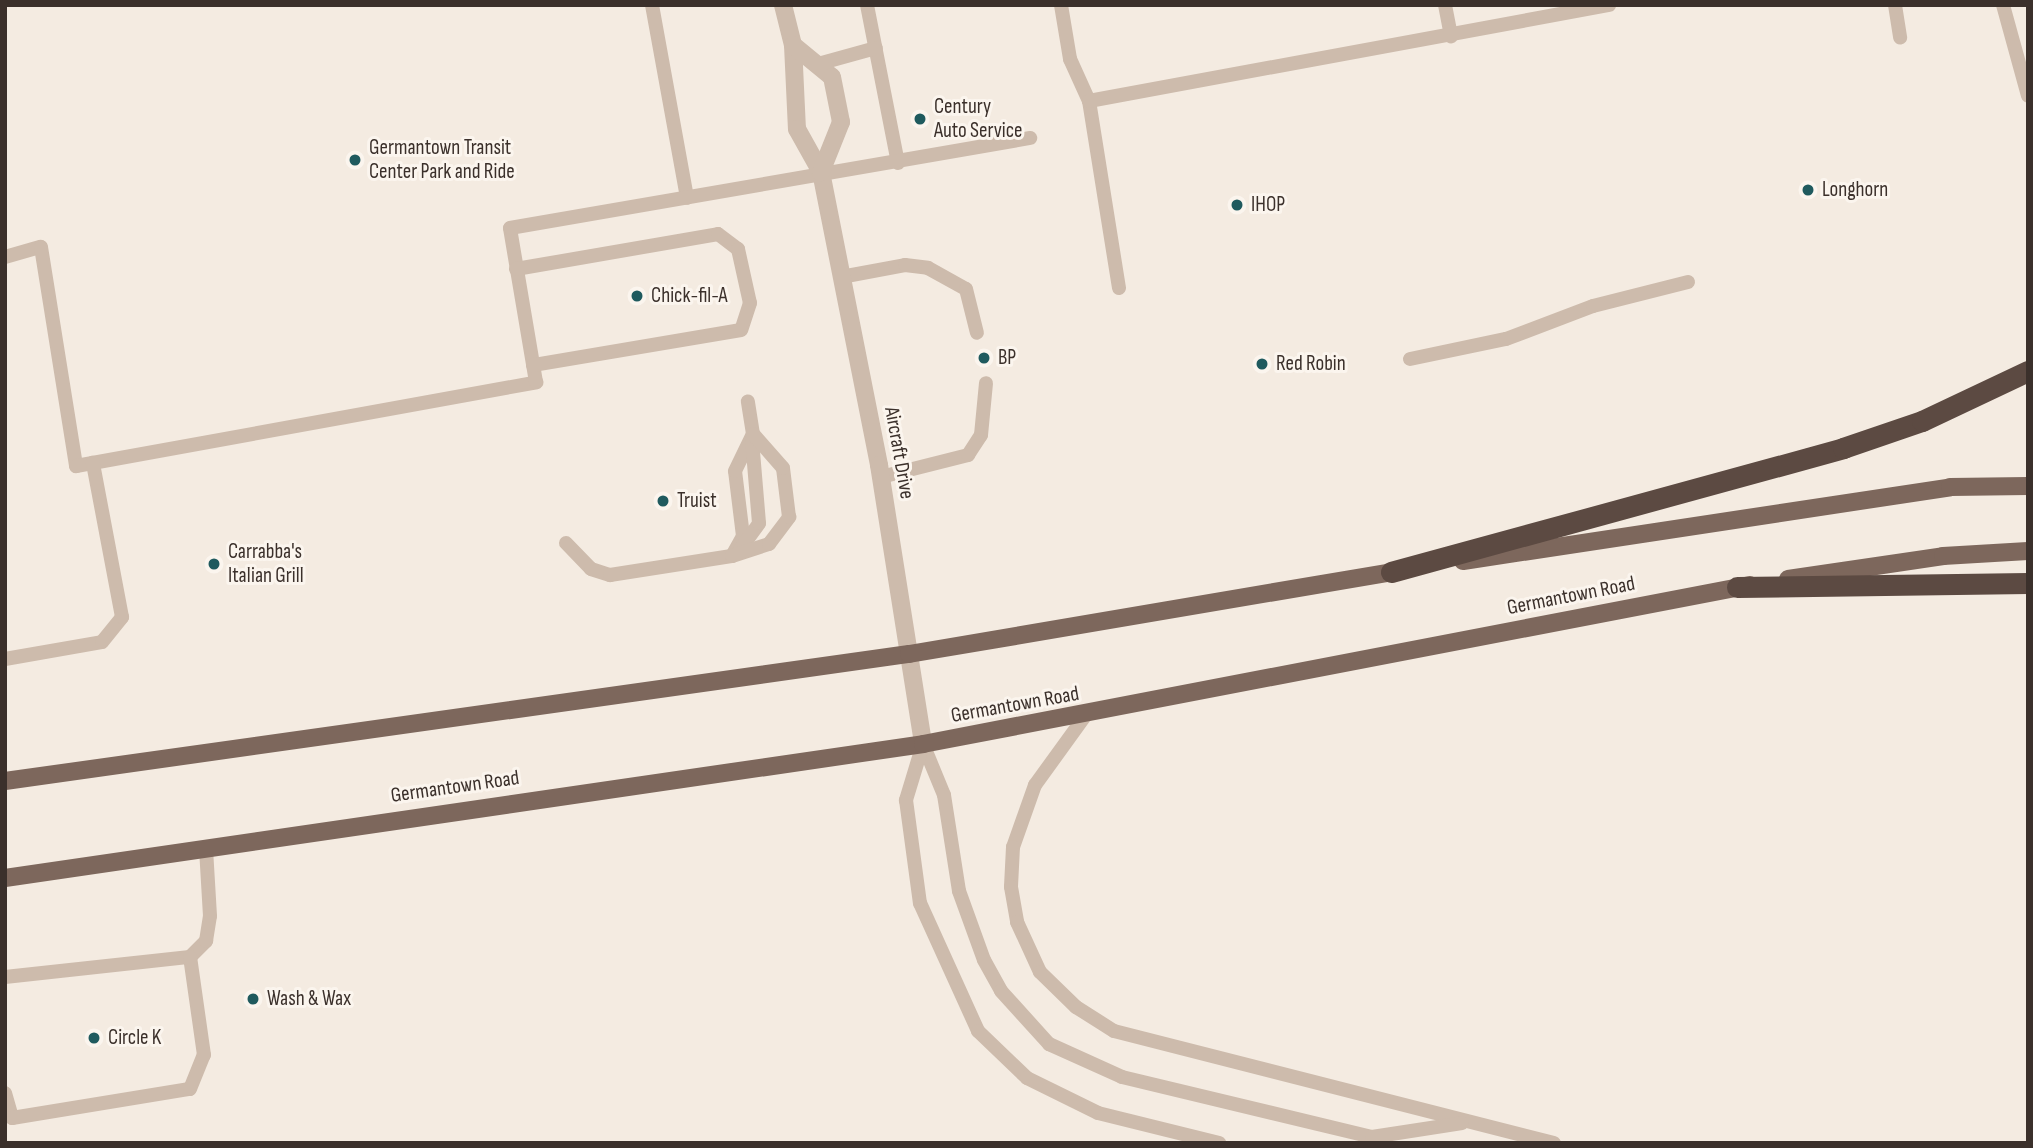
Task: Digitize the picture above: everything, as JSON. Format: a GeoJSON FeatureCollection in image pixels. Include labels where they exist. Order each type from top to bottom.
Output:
{"type":"FeatureCollection","features":[{"type":"Feature","properties":{"kind":"highway"},"geometry":{"type":"LineString","coordinates":[[1391,572],[1843,448],[1922,421],[2028,371]]}},
{"type":"Feature","properties":{"kind":"highway"},"geometry":{"type":"LineString","coordinates":[[1737,587],[2028,583]]}},
{"type":"Feature","properties":{"kind":"main road"},"geometry":{"type":"LineString","coordinates":[[5,781],[909,654],[1391,572],[1923,491],[2028,486]]}},
{"type":"Feature","properties":{"kind":"main road","name":"Germantown Road"},"geometry":{"type":"LineString","coordinates":[[5,878],[923,744],[1085,716],[1737,587],[1942,556],[2028,551]]}},
{"type":"Feature","properties":{"kind":"street","name":"Aircraft Drive"},"geometry":{"type":"LineString","coordinates":[[783,5],[793,45],[797,129],[821,173],[881,477],[923,744]]}},
{"type":"Feature","properties":{"kind":"street"},"geometry":{"type":"LineString","coordinates":[[793,45],[832,77],[841,122],[821,173]]}},
{"type":"Feature","properties":{"kind":"lane"},"geometry":{"type":"LineString","coordinates":[[652,5],[687,198]]}},
{"type":"Feature","properties":{"kind":"lane"},"geometry":{"type":"LineString","coordinates":[[867,5],[898,163]]}},
{"type":"Feature","properties":{"kind":"lane"},"geometry":{"type":"LineString","coordinates":[[1060,5],[1070,59],[1089,101],[1119,288]]}},
{"type":"Feature","properties":{"kind":"lane"},"geometry":{"type":"LineString","coordinates":[[1446,5],[1451,36]]}},
{"type":"Feature","properties":{"kind":"lane"},"geometry":{"type":"LineString","coordinates":[[1089,101],[1609,5]]}},
{"type":"Feature","properties":{"kind":"lane"},"geometry":{"type":"LineString","coordinates":[[1895,5],[1900,38]]}},
{"type":"Feature","properties":{"kind":"lane"},"geometry":{"type":"LineString","coordinates":[[2003,5],[2026,97]]}},
{"type":"Feature","properties":{"kind":"lane"},"geometry":{"type":"LineString","coordinates":[[818,64],[876,48]]}},
{"type":"Feature","properties":{"kind":"lane"},"geometry":{"type":"LineString","coordinates":[[5,257],[41,247],[76,466],[536,382],[510,228],[821,173],[898,163],[1030,138]]}},
{"type":"Feature","properties":{"kind":"lane"},"geometry":{"type":"LineString","coordinates":[[516,269],[718,234],[738,249],[750,303],[741,330],[533,365]]}},
{"type":"Feature","properties":{"kind":"lane"},"geometry":{"type":"LineString","coordinates":[[841,277],[905,265],[928,268],[966,289],[977,333]]}},
{"type":"Feature","properties":{"kind":"lane"},"geometry":{"type":"LineString","coordinates":[[1410,359],[1506,339],[1593,306],[1688,282]]}},
{"type":"Feature","properties":{"kind":"lane"},"geometry":{"type":"LineString","coordinates":[[881,477],[968,456],[981,435],[986,383]]}},
{"type":"Feature","properties":{"kind":"lane"},"geometry":{"type":"LineString","coordinates":[[566,543],[591,569],[610,575],[732,556],[769,544],[789,517],[783,468],[753,434],[748,401]]}},
{"type":"Feature","properties":{"kind":"lane"},"geometry":{"type":"LineString","coordinates":[[732,556],[743,536],[735,471],[753,434]]}},
{"type":"Feature","properties":{"kind":"lane"},"geometry":{"type":"LineString","coordinates":[[5,659],[102,642],[122,617],[93,463]]}},
{"type":"Feature","properties":{"kind":"lane"},"geometry":{"type":"LineString","coordinates":[[1085,716],[1035,785],[1013,847],[1017,922],[1040,972],[1114,1031],[1554,1143]]}},
{"type":"Feature","properties":{"kind":"lane"},"geometry":{"type":"LineString","coordinates":[[923,744],[944,795],[959,891],[984,960],[1001,990],[1049,1044],[1122,1077],[1372,1137],[1470,1121]]}},
{"type":"Feature","properties":{"kind":"lane"},"geometry":{"type":"LineString","coordinates":[[923,744],[905,800],[920,903],[978,1031],[1027,1078],[1098,1113],[1219,1143]]}},
{"type":"Feature","properties":{"kind":"lane"},"geometry":{"type":"LineString","coordinates":[[5,977],[190,957],[206,941],[211,916],[206,848]]}},
{"type":"Feature","properties":{"kind":"lane"},"geometry":{"type":"LineString","coordinates":[[5,1093],[12,1118],[190,1089],[204,1055],[190,957]]}},
{"type":"Feature","properties":{"kind":"place","name":"Century Auto Service"},"geometry":{"type":"Point","coordinates":[920,119]}},
{"type":"Feature","properties":{"kind":"place","name":"Germantown Transit Center Park and Ride"},"geometry":{"type":"Point","coordinates":[355,160]}},
{"type":"Feature","properties":{"kind":"place","name":"Longhorn"},"geometry":{"type":"Point","coordinates":[1808,190]}},
{"type":"Feature","properties":{"kind":"place","name":"IHOP"},"geometry":{"type":"Point","coordinates":[1237,205]}},
{"type":"Feature","properties":{"kind":"place","name":"Chick-fil-A"},"geometry":{"type":"Point","coordinates":[637,296]}},
{"type":"Feature","properties":{"kind":"place","name":"BP"},"geometry":{"type":"Point","coordinates":[984,358]}},
{"type":"Feature","properties":{"kind":"place","name":"Red Robin"},"geometry":{"type":"Point","coordinates":[1262,364]}},
{"type":"Feature","properties":{"kind":"place","name":"Truist"},"geometry":{"type":"Point","coordinates":[663,501]}},
{"type":"Feature","properties":{"kind":"place","name":"Carrabba's Italian Grill"},"geometry":{"type":"Point","coordinates":[214,564]}},
{"type":"Feature","properties":{"kind":"place","name":"Wash & Wax"},"geometry":{"type":"Point","coordinates":[253,999]}},
{"type":"Feature","properties":{"kind":"place","name":"Circle K"},"geometry":{"type":"Point","coordinates":[94,1038]}}]}
